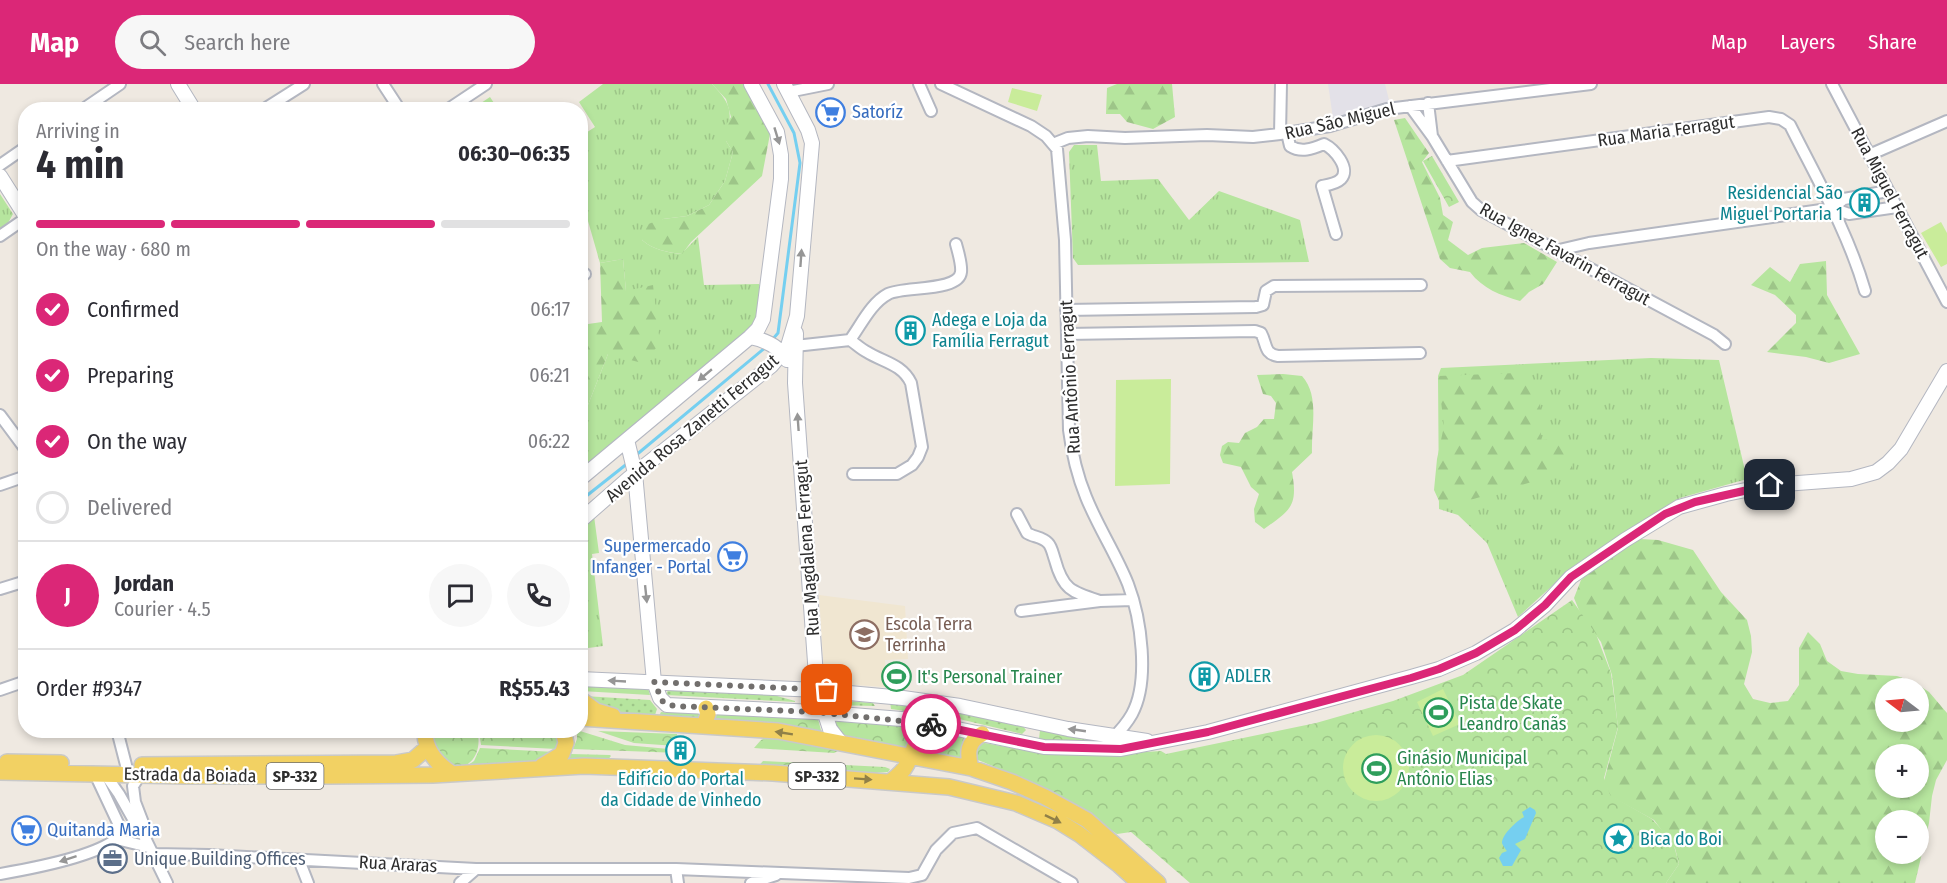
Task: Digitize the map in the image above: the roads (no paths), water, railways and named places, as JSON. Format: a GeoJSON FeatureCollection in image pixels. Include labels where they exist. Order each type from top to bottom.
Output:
{"type":"FeatureCollection","features":[{"type":"Feature","properties":{"kind":"main road"},"geometry":{"type":"LineString","coordinates":[[178,84],[189,102]]}},
{"type":"Feature","properties":{"kind":"main road","name":"Avenida Rosa Zanetti Ferragut"},"geometry":{"type":"LineString","coordinates":[[588,472],[750,337],[758,329],[763,319],[781,179],[781,155],[777,132],[751,84]]}},
{"type":"Feature","properties":{"kind":"main road","name":"Avenida Rosa Zanetti Ferragut"},"geometry":{"type":"LineString","coordinates":[[588,514],[635,473],[764,372],[789,349],[797,316],[812,143],[808,130],[786,88]]}},
{"type":"Feature","properties":{"kind":"main road"},"geometry":{"type":"LineString","coordinates":[[0,176],[18,205]]}},
{"type":"Feature","properties":{"kind":"main road"},"geometry":{"type":"LineString","coordinates":[[750,337],[789,349]]}},
{"type":"Feature","properties":{"kind":"main road","name":"Rua Magdalena Ferragut"},"geometry":{"type":"LineString","coordinates":[[789,349],[795,383],[817,690],[830,729],[841,743]]}},
{"type":"Feature","properties":{"kind":"main road"},"geometry":{"type":"LineString","coordinates":[[627,440],[635,473],[654,682],[663,702],[674,706],[705,708],[823,709],[937,725],[1033,745],[1121,749],[1208,732],[1411,678],[1476,653],[1515,630],[1538,612],[1571,577],[1678,507],[1770,485],[1851,479],[1876,472],[1901,449],[1947,371]]}},
{"type":"Feature","properties":{"kind":"main road"},"geometry":{"type":"LineString","coordinates":[[604,501],[619,497],[630,500],[638,508]]}},
{"type":"Feature","properties":{"kind":"main road"},"geometry":{"type":"LineString","coordinates":[[588,679],[793,688],[879,695],[960,706],[1068,729],[1155,742]]}},
{"type":"Feature","properties":{"kind":"main road"},"geometry":{"type":"LineString","coordinates":[[793,688],[823,709]]}},
{"type":"Feature","properties":{"kind":"main road"},"geometry":{"type":"LineString","coordinates":[[879,695],[882,702],[879,717]]}},
{"type":"Feature","properties":{"kind":"main road"},"geometry":{"type":"LineString","coordinates":[[588,705],[596,711],[609,715],[657,724]]}},
{"type":"Feature","properties":{"kind":"main road"},"geometry":{"type":"LineString","coordinates":[[704,726],[708,714],[705,708]]}},
{"type":"Feature","properties":{"kind":"main road","name":"SP-332"},"geometry":{"type":"LineString","coordinates":[[588,719],[778,731],[971,768],[1012,782],[1087,820],[1158,883]]}},
{"type":"Feature","properties":{"kind":"main road"},"geometry":{"type":"LineString","coordinates":[[1033,745],[1034,728],[1038,722]]}},
{"type":"Feature","properties":{"kind":"main road"},"geometry":{"type":"LineString","coordinates":[[890,782],[903,770],[918,738],[928,728],[937,725]]}},
{"type":"Feature","properties":{"kind":"main road"},"geometry":{"type":"LineString","coordinates":[[971,768],[968,753],[970,746],[975,738],[982,734]]}},
{"type":"Feature","properties":{"kind":"main road"},"geometry":{"type":"LineString","coordinates":[[426,738],[435,760],[451,773]]}},
{"type":"Feature","properties":{"kind":"main road"},"geometry":{"type":"LineString","coordinates":[[562,754],[566,743],[565,738]]}},
{"type":"Feature","properties":{"kind":"main road"},"geometry":{"type":"LineString","coordinates":[[540,767],[562,754],[568,748],[571,738]]}},
{"type":"Feature","properties":{"kind":"main road","name":"Estrada da Boiada"},"geometry":{"type":"LineString","coordinates":[[0,762],[126,765],[396,763],[413,760],[428,747]]}},
{"type":"Feature","properties":{"kind":"main road","name":"SP-332"},"geometry":{"type":"LineString","coordinates":[[451,773],[513,771],[540,767],[602,766],[773,773],[949,787],[994,797],[1037,811],[1079,834],[1138,883]]}},
{"type":"Feature","properties":{"kind":"main road","name":"Estrada da Boiada"},"geometry":{"type":"LineString","coordinates":[[0,772],[136,781],[451,773]]}},
{"type":"Feature","properties":{"kind":"street"},"geometry":{"type":"LineString","coordinates":[[94,102],[120,84]]}},
{"type":"Feature","properties":{"kind":"street"},"geometry":{"type":"LineString","coordinates":[[276,102],[304,84]]}},
{"type":"Feature","properties":{"kind":"street"},"geometry":{"type":"LineString","coordinates":[[383,84],[395,102]]}},
{"type":"Feature","properties":{"kind":"street"},"geometry":{"type":"LineString","coordinates":[[459,102],[486,84]]}},
{"type":"Feature","properties":{"kind":"street"},"geometry":{"type":"LineString","coordinates":[[786,88],[828,84]]}},
{"type":"Feature","properties":{"kind":"street"},"geometry":{"type":"LineString","coordinates":[[919,84],[931,111]]}},
{"type":"Feature","properties":{"kind":"street"},"geometry":{"type":"LineString","coordinates":[[941,84],[1013,116],[1038,131],[1053,144]]}},
{"type":"Feature","properties":{"kind":"street"},"geometry":{"type":"LineString","coordinates":[[1281,84],[1284,134],[1290,146],[1297,151],[1324,144],[1332,148],[1345,171],[1343,177],[1337,182],[1322,186],[1335,234]]}},
{"type":"Feature","properties":{"kind":"street","name":"Rua São Miguel"},"geometry":{"type":"LineString","coordinates":[[1053,144],[1068,138],[1088,136],[1252,137],[1284,134],[1330,126],[1388,109],[1591,84]]}},
{"type":"Feature","properties":{"kind":"street","name":"Rua Miguel Ferragut"},"geometry":{"type":"LineString","coordinates":[[1832,84],[1947,302]]}},
{"type":"Feature","properties":{"kind":"street","name":"Rua Ignez Favarin Ferragut"},"geometry":{"type":"LineString","coordinates":[[1428,104],[1432,136]]}},
{"type":"Feature","properties":{"kind":"street","name":"Rua Ignez Favarin Ferragut"},"geometry":{"type":"LineString","coordinates":[[1410,106],[1432,136],[1472,202],[1481,210],[1714,335],[1725,344]]}},
{"type":"Feature","properties":{"kind":"street","name":"Rua Maria Ferragut"},"geometry":{"type":"LineString","coordinates":[[1447,161],[1769,117],[1781,119],[1790,125],[1851,246],[1865,291]]}},
{"type":"Feature","properties":{"kind":"street"},"geometry":{"type":"LineString","coordinates":[[1869,155],[1947,121]]}},
{"type":"Feature","properties":{"kind":"street","name":"Rua Antônio Ferragut"},"geometry":{"type":"LineString","coordinates":[[1053,144],[1058,157],[1065,240],[1069,430],[1073,460],[1086,498],[1108,540],[1133,600],[1139,636],[1142,677],[1139,697],[1132,715],[1101,749]]}},
{"type":"Feature","properties":{"kind":"street"},"geometry":{"type":"LineString","coordinates":[[0,165],[18,153]]}},
{"type":"Feature","properties":{"kind":"street"},"geometry":{"type":"LineString","coordinates":[[1832,208],[1844,199],[1888,191]]}},
{"type":"Feature","properties":{"kind":"street"},"geometry":{"type":"LineString","coordinates":[[1559,250],[1589,243],[1832,208],[1849,214],[1897,207]]}},
{"type":"Feature","properties":{"kind":"street"},"geometry":{"type":"LineString","coordinates":[[0,236],[18,224]]}},
{"type":"Feature","properties":{"kind":"street"},"geometry":{"type":"LineString","coordinates":[[850,340],[879,299],[892,292],[950,284],[959,278],[962,271],[956,244]]}},
{"type":"Feature","properties":{"kind":"street"},"geometry":{"type":"LineString","coordinates":[[1066,310],[1256,308],[1263,305],[1266,291],[1275,286],[1421,285]]}},
{"type":"Feature","properties":{"kind":"street"},"geometry":{"type":"LineString","coordinates":[[1067,334],[1255,331],[1261,333],[1267,352],[1278,356],[1420,353]]}},
{"type":"Feature","properties":{"kind":"street"},"geometry":{"type":"LineString","coordinates":[[789,349],[850,340],[866,352],[902,369],[911,383],[922,447],[918,457],[912,465],[897,474],[853,474]]}},
{"type":"Feature","properties":{"kind":"street"},"geometry":{"type":"LineString","coordinates":[[0,415],[18,439]]}},
{"type":"Feature","properties":{"kind":"street"},"geometry":{"type":"LineString","coordinates":[[0,485],[18,479]]}},
{"type":"Feature","properties":{"kind":"street"},"geometry":{"type":"LineString","coordinates":[[1017,514],[1027,533],[1047,541],[1051,546],[1060,578],[1068,587],[1078,594],[1100,601]]}},
{"type":"Feature","properties":{"kind":"street"},"geometry":{"type":"LineString","coordinates":[[0,589],[18,583]]}},
{"type":"Feature","properties":{"kind":"street"},"geometry":{"type":"LineString","coordinates":[[1022,610],[1100,601],[1133,600]]}},
{"type":"Feature","properties":{"kind":"street"},"geometry":{"type":"LineString","coordinates":[[0,690],[18,684]]}},
{"type":"Feature","properties":{"kind":"street"},"geometry":{"type":"LineString","coordinates":[[119,738],[126,765]]}},
{"type":"Feature","properties":{"kind":"street"},"geometry":{"type":"LineString","coordinates":[[101,779],[115,787],[167,883]]}},
{"type":"Feature","properties":{"kind":"street"},"geometry":{"type":"LineString","coordinates":[[0,874],[60,862],[95,850],[116,839],[118,823],[101,779]]}},
{"type":"Feature","properties":{"kind":"street"},"geometry":{"type":"LineString","coordinates":[[115,787],[136,781],[135,802],[149,846]]}},
{"type":"Feature","properties":{"kind":"street","name":"Rua Araras"},"geometry":{"type":"LineString","coordinates":[[116,839],[149,846],[299,860],[477,869],[676,869],[909,881],[924,879],[936,849],[953,832],[977,828],[1072,883]]}},
{"type":"Feature","properties":{"kind":"street"},"geometry":{"type":"LineString","coordinates":[[299,860],[308,883]]}},
{"type":"Feature","properties":{"kind":"street"},"geometry":{"type":"LineString","coordinates":[[460,883],[477,869]]}},
{"type":"Feature","properties":{"kind":"street"},"geometry":{"type":"LineString","coordinates":[[676,869],[678,883]]}},
{"type":"Feature","properties":{"kind":"street"},"geometry":{"type":"LineString","coordinates":[[751,883],[779,874]]}},
{"type":"Feature","properties":{"kind":"water"},"geometry":{"type":"Polygon","coordinates":[[[1530,807],[1536,813],[1525,839],[1515,844],[1521,850],[1512,866],[1503,866],[1499,858],[1507,851],[1502,844],[1503,839],[1511,828],[1524,817],[1522,812],[1530,807]]]}},
{"type":"Feature","properties":{"kind":"waterway"},"geometry":{"type":"LineString","coordinates":[[768,84],[794,133],[800,163],[778,333],[772,340]]}},
{"type":"Feature","properties":{"kind":"waterway"},"geometry":{"type":"LineString","coordinates":[[635,456],[766,347]]}},
{"type":"Feature","properties":{"kind":"waterway"},"geometry":{"type":"LineString","coordinates":[[588,495],[628,463]]}},
{"type":"Feature","properties":{"kind":"place","name":"Satoríz"},"geometry":{"type":"Point","coordinates":[831,112]}},
{"type":"Feature","properties":{"kind":"place","name":"Residencial São Miguel Portaria 1"},"geometry":{"type":"Point","coordinates":[1864,203]}},
{"type":"Feature","properties":{"kind":"place","name":"Adega e Loja da Família Ferragut"},"geometry":{"type":"Point","coordinates":[911,330]}},
{"type":"Feature","properties":{"kind":"place","name":"Supermercado Infanger - Portal"},"geometry":{"type":"Point","coordinates":[732,556]}},
{"type":"Feature","properties":{"kind":"place","name":"Escola Terra Terrinha"},"geometry":{"type":"Point","coordinates":[864,634]}},
{"type":"Feature","properties":{"kind":"place","name":"ADLER"},"geometry":{"type":"Point","coordinates":[1204,676]}},
{"type":"Feature","properties":{"kind":"place","name":"It's Personal Trainer"},"geometry":{"type":"Point","coordinates":[896,677]}},
{"type":"Feature","properties":{"kind":"place","name":"Pista de Skate Leandro Canãs"},"geometry":{"type":"Point","coordinates":[1438,713]}},
{"type":"Feature","properties":{"kind":"place","name":"Edifício do Portal da Cidade de Vinhedo"},"geometry":{"type":"Point","coordinates":[681,750]}},
{"type":"Feature","properties":{"kind":"place","name":"Ginásio Municipal Antônio Elias"},"geometry":{"type":"Point","coordinates":[1376,768]}},
{"type":"Feature","properties":{"kind":"place","name":"Quitanda Maria"},"geometry":{"type":"Point","coordinates":[26,830]}},
{"type":"Feature","properties":{"kind":"place","name":"Bica do Boi"},"geometry":{"type":"Point","coordinates":[1619,839]}},
{"type":"Feature","properties":{"kind":"place","name":"Unique Building Offices"},"geometry":{"type":"Point","coordinates":[113,859]}}]}
